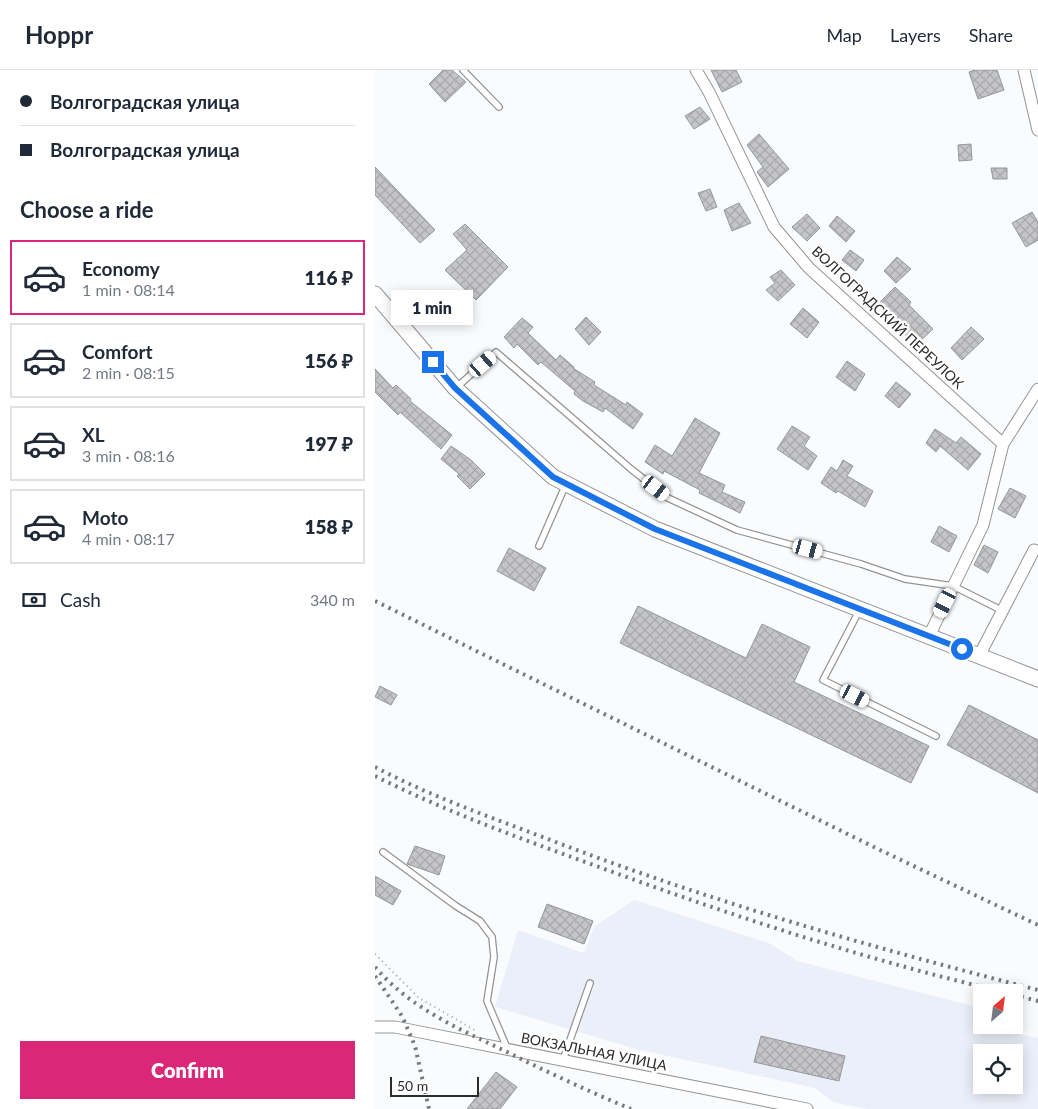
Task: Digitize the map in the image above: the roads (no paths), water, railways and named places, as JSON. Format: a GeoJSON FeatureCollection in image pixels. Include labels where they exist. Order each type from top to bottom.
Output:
{"type":"FeatureCollection","features":[{"type":"Feature","properties":{"kind":"main road"},"geometry":{"type":"LineString","coordinates":[[375,294],[455,388],[553,477],[655,529],[1038,679]]}},
{"type":"Feature","properties":{"kind":"street","name":"ВОЛГОГРАДСКИЙ ПЕРЕУЛОК"},"geometry":{"type":"LineString","coordinates":[[696,70],[709,92],[774,227],[809,268],[1003,444]]}},
{"type":"Feature","properties":{"kind":"street"},"geometry":{"type":"LineString","coordinates":[[1024,70],[1038,130]]}},
{"type":"Feature","properties":{"kind":"street"},"geometry":{"type":"LineString","coordinates":[[929,636],[983,525],[1003,444],[1038,390]]}},
{"type":"Feature","properties":{"kind":"street"},"geometry":{"type":"LineString","coordinates":[[979,656],[1001,610],[1034,550]]}},
{"type":"Feature","properties":{"kind":"street","name":"ВОКЗАЛЬНАЯ УЛИЦА"},"geometry":{"type":"LineString","coordinates":[[375,1027],[395,1026],[807,1109]]}},
{"type":"Feature","properties":{"kind":"lane"},"geometry":{"type":"LineString","coordinates":[[463,70],[499,107]]}},
{"type":"Feature","properties":{"kind":"lane"},"geometry":{"type":"LineString","coordinates":[[455,388],[496,352],[631,469],[668,498],[737,530],[861,564],[905,579],[953,586],[1001,610]]}},
{"type":"Feature","properties":{"kind":"lane"},"geometry":{"type":"LineString","coordinates":[[539,546],[566,484]]}},
{"type":"Feature","properties":{"kind":"lane"},"geometry":{"type":"LineString","coordinates":[[860,609],[823,680],[936,736]]}},
{"type":"Feature","properties":{"kind":"lane"},"geometry":{"type":"LineString","coordinates":[[383,852],[456,906],[480,921],[492,937],[494,957],[487,1002],[507,1049]]}},
{"type":"Feature","properties":{"kind":"lane"},"geometry":{"type":"LineString","coordinates":[[563,1060],[590,983]]}},
{"type":"Feature","properties":{"kind":"railway"},"geometry":{"type":"LineString","coordinates":[[375,601],[880,850],[1038,925]]}},
{"type":"Feature","properties":{"kind":"railway"},"geometry":{"type":"LineString","coordinates":[[375,767],[463,807],[673,884],[794,923],[915,958],[1038,990]]}},
{"type":"Feature","properties":{"kind":"railway"},"geometry":{"type":"LineString","coordinates":[[375,776],[491,827],[707,905],[805,938],[904,967],[973,985]]}},
{"type":"Feature","properties":{"kind":"railway"},"geometry":{"type":"LineString","coordinates":[[375,967],[403,994],[451,1025],[631,1109]]}},
{"type":"Feature","properties":{"kind":"railway"},"geometry":{"type":"LineString","coordinates":[[375,976],[402,1016],[415,1046],[429,1109]]}},
{"type":"Feature","properties":{"kind":"railway"},"geometry":{"type":"LineString","coordinates":[[1023,997],[1038,1001]]}}]}
